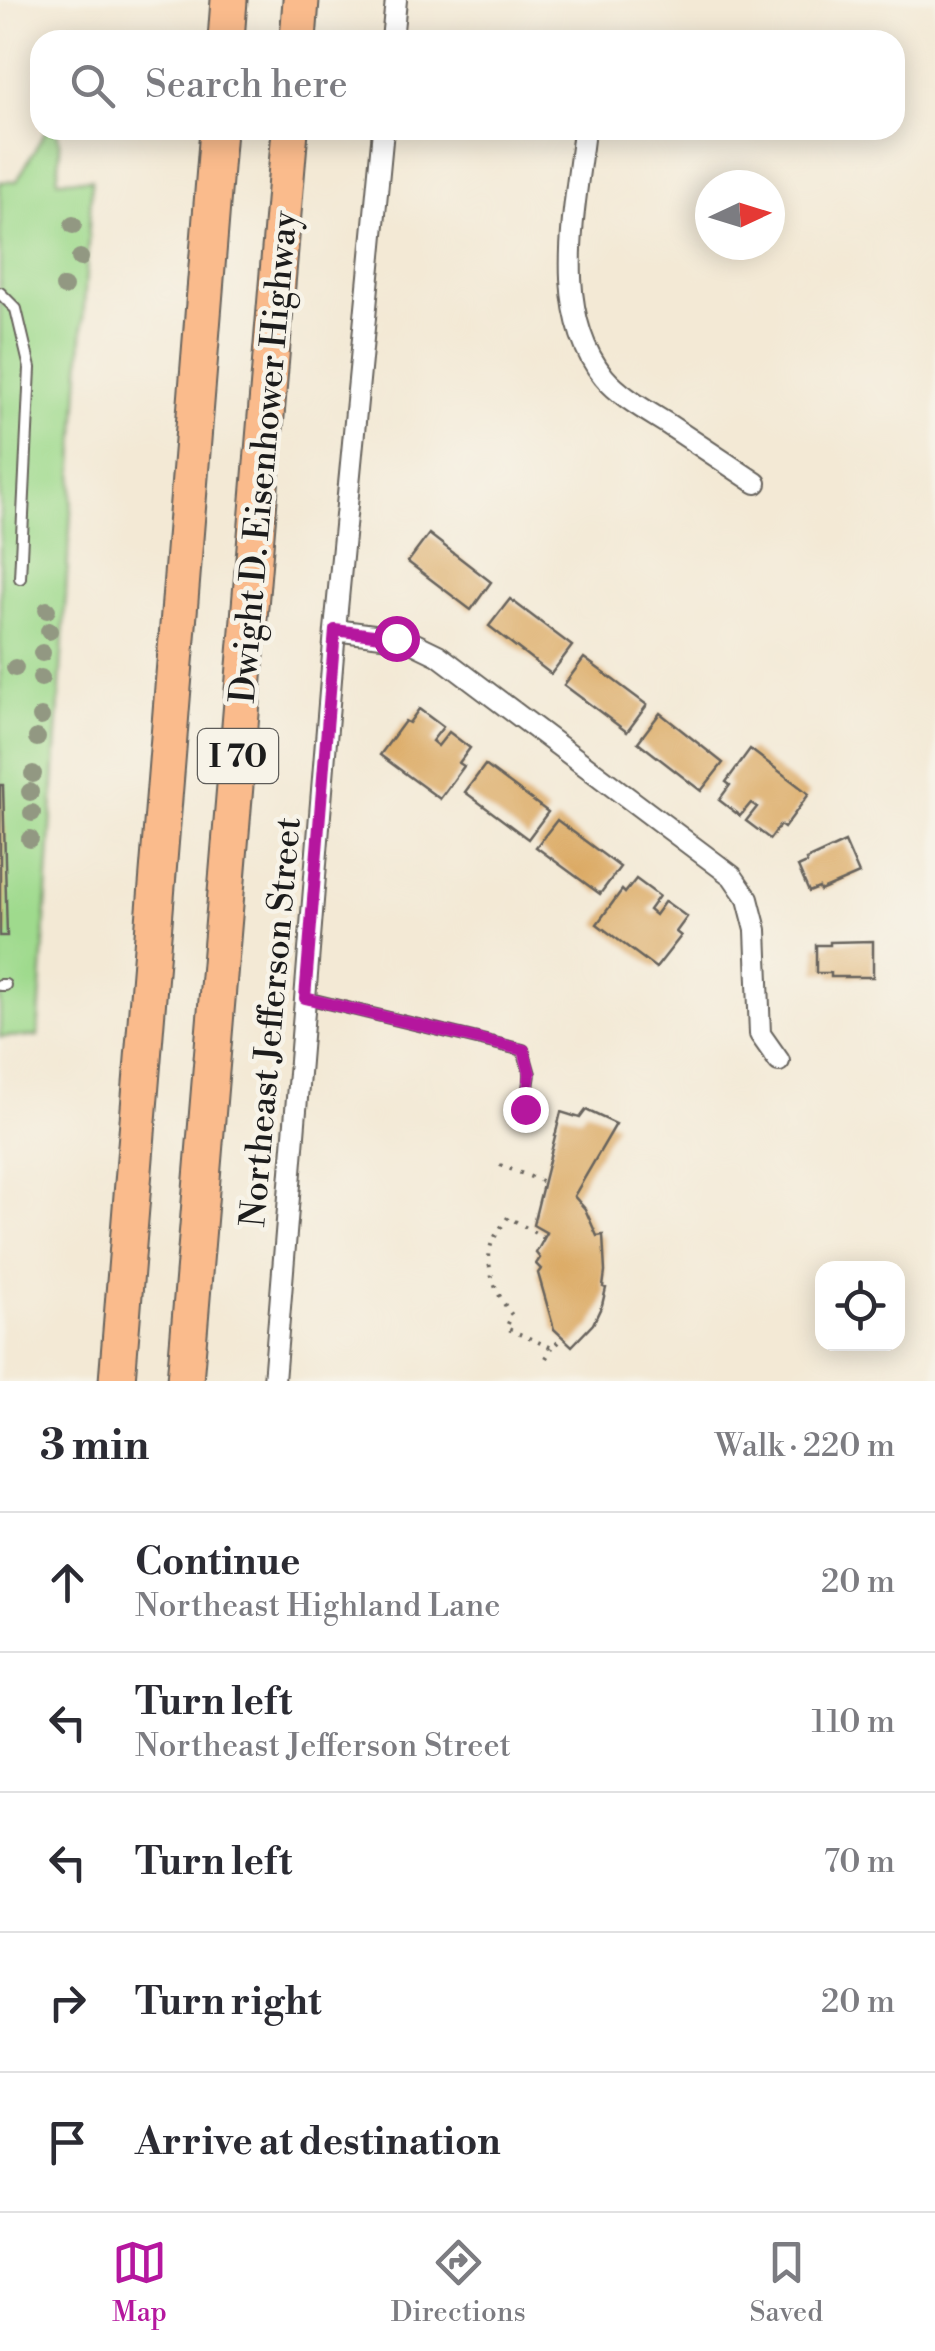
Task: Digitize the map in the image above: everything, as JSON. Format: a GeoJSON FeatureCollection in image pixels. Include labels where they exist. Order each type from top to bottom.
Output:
{"type":"FeatureCollection","features":[{"type":"Feature","properties":{"kind":"highway"},"geometry":{"type":"LineString","coordinates":[[227,30],[229,0]]}},
{"type":"Feature","properties":{"kind":"highway"},"geometry":{"type":"LineString","coordinates":[[299,30],[301,0]]}},
{"type":"Feature","properties":{"kind":"highway","name":"Dwight D. Eisenhower Highway"},"geometry":{"type":"LineString","coordinates":[[117,1381],[217,140]]}},
{"type":"Feature","properties":{"kind":"highway","name":"Dwight D. Eisenhower Highway"},"geometry":{"type":"LineString","coordinates":[[185,1381],[289,140]]}},
{"type":"Feature","properties":{"kind":"street"},"geometry":{"type":"LineString","coordinates":[[393,30],[396,0]]}},
{"type":"Feature","properties":{"kind":"street","name":"Northeast Jefferson Street"},"geometry":{"type":"LineString","coordinates":[[274,1381],[335,630],[383,140]]}},
{"type":"Feature","properties":{"kind":"street"},"geometry":{"type":"LineString","coordinates":[[583,140],[571,300],[585,348],[606,378],[634,402],[756,482]]}},
{"type":"Feature","properties":{"kind":"street"},"geometry":{"type":"LineString","coordinates":[[335,630],[405,639],[438,655],[732,876],[748,899],[756,930],[760,1034],[779,1060]]}},
{"type":"Feature","properties":{"kind":"lane"},"geometry":{"type":"LineString","coordinates":[[0,292],[16,308],[30,368],[20,578]]}},
{"type":"Feature","properties":{"kind":"lane"},"geometry":{"type":"LineString","coordinates":[[305,998],[524,1050],[530,1074],[525,1109]]}},
{"type":"Feature","properties":{"kind":"path"},"geometry":{"type":"LineString","coordinates":[[500,1164],[544,1182]]}},
{"type":"Feature","properties":{"kind":"path"},"geometry":{"type":"LineString","coordinates":[[544,1238],[508,1217],[491,1245],[490,1266],[495,1286],[512,1315],[506,1328],[552,1348]]}},
{"type":"Feature","properties":{"kind":"path"},"geometry":{"type":"LineString","coordinates":[[546,1358],[561,1339]]}},
{"type":"Feature","properties":{"kind":"green space"},"geometry":{"type":"Polygon","coordinates":[[[40,140],[58,140],[57,180],[92,179],[38,1036],[0,1037],[0,182],[17,181],[40,140]]]}},
{"type":"Feature","properties":{"kind":"building"},"geometry":{"type":"Polygon","coordinates":[[[429,534],[491,582],[471,610],[408,562],[429,534]]]}},
{"type":"Feature","properties":{"kind":"building"},"geometry":{"type":"Polygon","coordinates":[[[510,599],[572,646],[551,674],[489,626],[510,599]]]}},
{"type":"Feature","properties":{"kind":"building"},"geometry":{"type":"Polygon","coordinates":[[[584,658],[647,705],[627,732],[564,685],[584,658]]]}},
{"type":"Feature","properties":{"kind":"building"},"geometry":{"type":"Polygon","coordinates":[[[419,709],[443,727],[432,741],[438,746],[449,732],[470,748],[459,763],[464,766],[440,799],[380,755],[419,709]]]}},
{"type":"Feature","properties":{"kind":"building"},"geometry":{"type":"Polygon","coordinates":[[[660,713],[723,763],[701,791],[638,742],[660,713]]]}},
{"type":"Feature","properties":{"kind":"building"},"geometry":{"type":"Polygon","coordinates":[[[750,749],[809,794],[784,828],[780,825],[770,839],[746,821],[757,807],[751,803],[740,816],[719,800],[730,785],[726,782],[750,749]]]}},
{"type":"Feature","properties":{"kind":"building"},"geometry":{"type":"Polygon","coordinates":[[[485,765],[548,812],[528,839],[465,792],[485,765]]]}},
{"type":"Feature","properties":{"kind":"building"},"geometry":{"type":"Polygon","coordinates":[[[3,785],[7,936],[0,936],[3,785]]]}},
{"type":"Feature","properties":{"kind":"building"},"geometry":{"type":"Polygon","coordinates":[[[557,820],[620,867],[600,894],[536,847],[557,820]]]}},
{"type":"Feature","properties":{"kind":"building"},"geometry":{"type":"Polygon","coordinates":[[[845,842],[859,874],[809,892],[798,867],[845,842]]]}},
{"type":"Feature","properties":{"kind":"building"},"geometry":{"type":"Polygon","coordinates":[[[636,879],[659,896],[649,910],[655,915],[665,901],[687,917],[676,932],[681,936],[656,968],[597,924],[622,890],[625,893],[636,879]]]}},
{"type":"Feature","properties":{"kind":"building"},"geometry":{"type":"Polygon","coordinates":[[[873,941],[873,977],[816,973],[816,945],[873,941]]]}},
{"type":"Feature","properties":{"kind":"building"},"geometry":{"type":"Polygon","coordinates":[[[586,1110],[616,1124],[574,1196],[585,1209],[597,1236],[603,1235],[606,1288],[593,1324],[572,1346],[554,1329],[538,1273],[541,1269],[536,1264],[540,1258],[536,1253],[547,1233],[533,1225],[561,1112],[580,1118],[586,1110]]]}},
{"type":"Feature","properties":{"kind":"route"},"geometry":{"type":"LineString","coordinates":[[396,638],[335,630],[305,998],[524,1050],[530,1074],[525,1109]]}}]}
